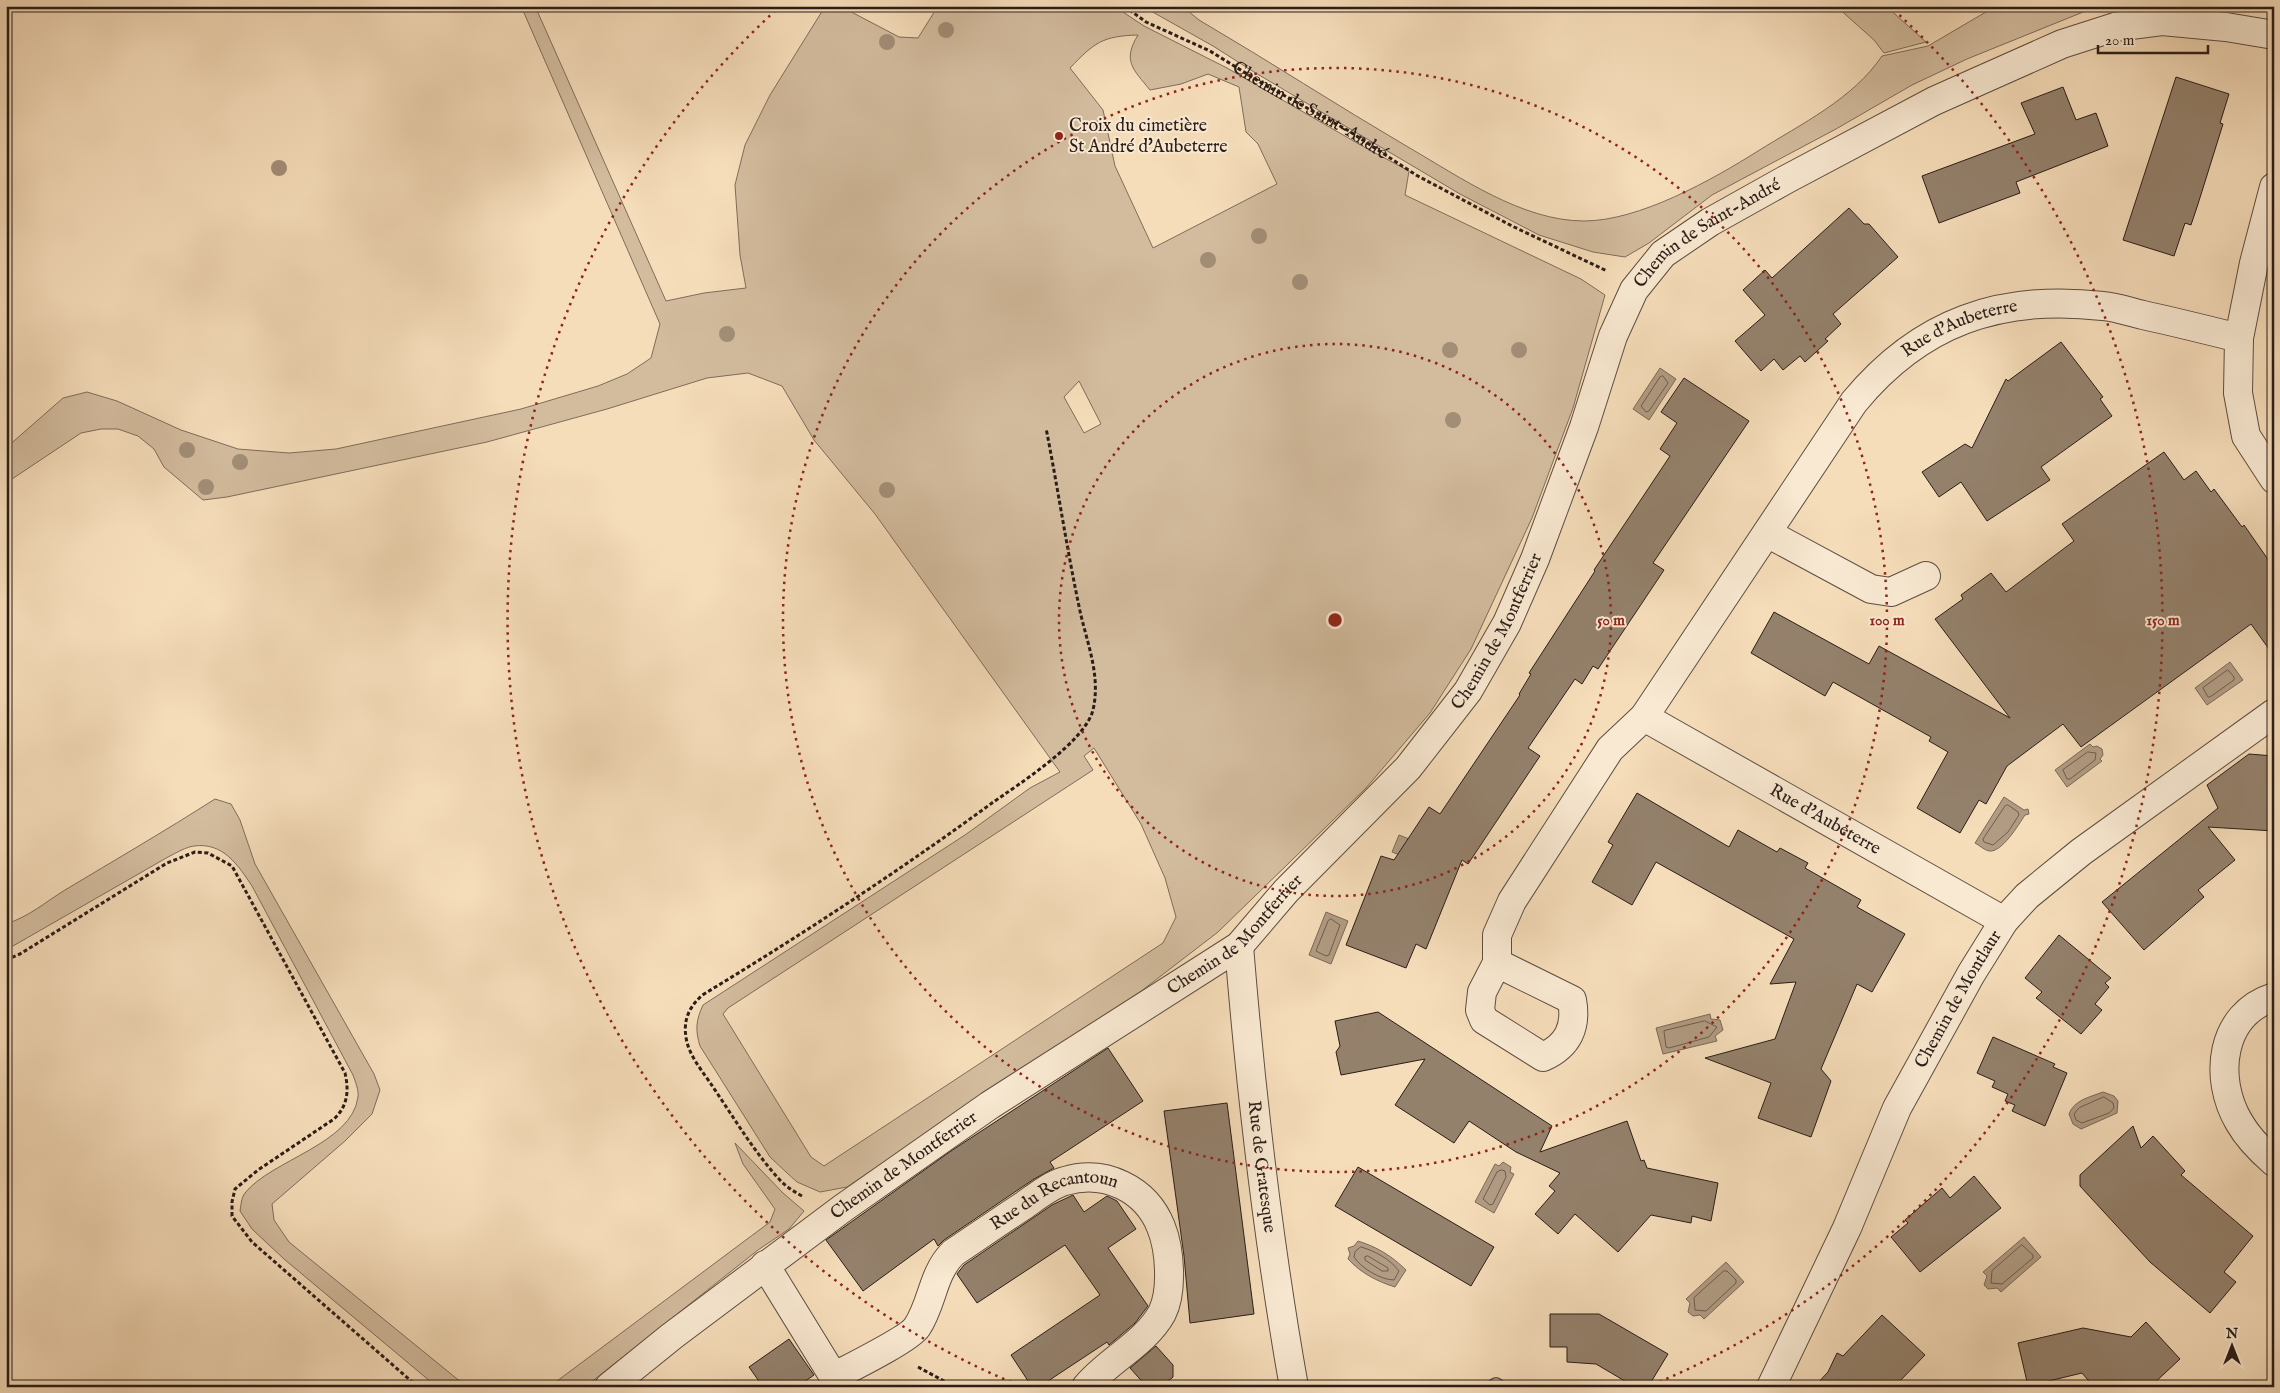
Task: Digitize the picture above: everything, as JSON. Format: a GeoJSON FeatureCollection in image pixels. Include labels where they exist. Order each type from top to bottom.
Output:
{"type":"FeatureCollection","features":[{"type":"Feature","properties":{"kind":"street","name":"Chemin de Saint-André"},"geometry":{"type":"LineString","coordinates":[[1634,290],[1663,254],[1710,222],[1934,101],[2062,44],[2115,27],[2162,21],[2226,26],[2274,35]]}},
{"type":"Feature","properties":{"kind":"street"},"geometry":{"type":"LineString","coordinates":[[2274,187],[2254,263],[2239,338],[2238,394],[2246,436],[2274,479]]}},
{"type":"Feature","properties":{"kind":"street","name":"Chemin de Montferrier"},"geometry":{"type":"LineString","coordinates":[[609,1387],[672,1336],[843,1208],[990,1105],[1239,946],[1286,891],[1408,768],[1468,691],[1507,623],[1584,427],[1613,336],[1634,290]]}},
{"type":"Feature","properties":{"kind":"street","name":"Rue d'Aubeterre"},"geometry":{"type":"LineString","coordinates":[[1497,963],[1497,935],[1512,901],[1610,749],[1644,718],[1854,402],[1875,376],[1927,336],[1990,311],[2017,305],[2055,303],[2104,306],[2239,338]]}},
{"type":"Feature","properties":{"kind":"street"},"geometry":{"type":"LineString","coordinates":[[1767,533],[1871,589],[1891,592],[1926,576]]}},
{"type":"Feature","properties":{"kind":"street","name":"Chemin de Montlaur"},"geometry":{"type":"LineString","coordinates":[[1771,1387],[1847,1228],[1897,1108],[1934,1038],[2004,920],[2027,896],[2081,852],[2274,713]]}},
{"type":"Feature","properties":{"kind":"street","name":"Rue d'Aubeterre"},"geometry":{"type":"LineString","coordinates":[[1644,718],[2004,920]]}},
{"type":"Feature","properties":{"kind":"street","name":"Rue de Gratesque"},"geometry":{"type":"LineString","coordinates":[[1239,946],[1250,1075],[1277,1294],[1294,1387]]}},
{"type":"Feature","properties":{"kind":"street"},"geometry":{"type":"LineString","coordinates":[[2274,997],[2263,1000],[2247,1011],[2237,1022],[2229,1038],[2225,1057],[2224,1077],[2228,1098],[2239,1122],[2256,1146],[2274,1162]]}},
{"type":"Feature","properties":{"kind":"street","name":"Rue du Recantoun"},"geometry":{"type":"LineString","coordinates":[[766,1265],[837,1382],[916,1329],[943,1263],[953,1252],[1046,1190],[1064,1181],[1084,1177],[1107,1179],[1131,1188],[1157,1216],[1164,1233],[1169,1275],[1168,1294],[1162,1312],[1152,1328],[1086,1387]]}},
{"type":"Feature","properties":{"kind":"path","name":"Chemin de Saint-André"},"geometry":{"type":"LineString","coordinates":[[1124,6],[1146,22],[1210,51],[1265,85],[1349,131],[1416,175],[1520,230],[1600,266],[1634,290]]}},
{"type":"Feature","properties":{"kind":"path"},"geometry":{"type":"LineString","coordinates":[[843,1208],[808,1200],[792,1190],[778,1179],[746,1139],[702,1070],[686,1038],[686,1022],[689,1010],[704,994],[833,914],[927,851],[1039,769],[1081,733],[1093,711],[1095,678],[1080,611],[1046,428]]}},
{"type":"Feature","properties":{"kind":"path"},"geometry":{"type":"LineString","coordinates":[[6,960],[20,954],[167,864],[196,852],[208,853],[232,866],[345,1073],[349,1088],[342,1113],[258,1170],[235,1189],[232,1202],[232,1216],[252,1242],[418,1387]]}},
{"type":"Feature","properties":{"kind":"shaded area"},"geometry":{"type":"Polygon","coordinates":[[[521,6],[535,6],[666,301],[704,293],[746,288],[740,255],[735,185],[745,145],[770,95],[821,13],[830,6],[840,6],[899,37],[918,38],[938,6],[1114,6],[1144,26],[1227,68],[1409,171],[1405,195],[1581,279],[1605,295],[1573,408],[1532,518],[1471,649],[1430,713],[1366,788],[1218,932],[1140,992],[1023,1068],[847,1187],[820,1192],[797,1182],[770,1157],[700,1046],[697,1025],[703,1005],[965,835],[1030,788],[1060,772],[875,514],[814,440],[782,386],[748,373],[707,378],[607,409],[487,442],[227,497],[203,500],[164,467],[154,449],[138,436],[118,429],[101,429],[81,433],[6,483],[6,448],[63,398],[87,392],[117,401],[181,430],[238,449],[289,453],[336,449],[521,409],[598,386],[627,374],[651,358],[660,324],[521,6]],[[1138,35],[1116,37],[1100,42],[1086,52],[1070,68],[1103,110],[1115,166],[1153,248],[1277,184],[1258,144],[1246,132],[1239,87],[1208,74],[1181,84],[1150,90],[1135,70],[1130,58],[1133,44],[1138,35]],[[1079,381],[1064,397],[1084,433],[1101,424],[1079,381]],[[1094,748],[1084,756],[1093,770],[728,1008],[723,1014],[811,1157],[824,1166],[1163,943],[1176,917],[1165,878],[1141,824],[1094,748]]]}},
{"type":"Feature","properties":{"kind":"shaded area"},"geometry":{"type":"Polygon","coordinates":[[[1142,6],[1182,6],[1199,20],[1470,184],[1538,214],[1584,221],[1628,214],[1674,197],[1697,186],[1825,110],[1856,85],[1882,56],[1928,46],[1996,6],[2098,6],[1967,59],[1912,85],[1836,129],[1712,195],[1649,243],[1625,257],[1593,252],[1539,235],[1460,194],[1213,46],[1142,6]]]}},
{"type":"Feature","properties":{"kind":"shaded area"},"geometry":{"type":"Polygon","coordinates":[[[1836,6],[1886,6],[1926,42],[1884,53],[1874,40],[1836,6]]]}},
{"type":"Feature","properties":{"kind":"shaded area"},"geometry":{"type":"Polygon","coordinates":[[[215,799],[231,804],[240,820],[255,864],[374,1074],[380,1090],[372,1114],[345,1141],[272,1204],[274,1220],[289,1242],[467,1387],[437,1387],[284,1259],[252,1229],[240,1211],[245,1193],[257,1181],[309,1150],[341,1127],[352,1113],[358,1094],[353,1075],[252,886],[229,857],[221,851],[204,846],[184,849],[6,950],[6,924],[30,913],[215,799]]]}},
{"type":"Feature","properties":{"kind":"shaded area"},"geometry":{"type":"Polygon","coordinates":[[[735,1143],[783,1193],[804,1211],[789,1229],[758,1250],[585,1387],[549,1387],[770,1222],[775,1209],[743,1164],[735,1143]]]}},
{"type":"Feature","properties":{"kind":"water"},"geometry":{"type":"Polygon","coordinates":[[[1660,368],[1676,379],[1649,420],[1633,409],[1660,368]]]}},
{"type":"Feature","properties":{"kind":"water"},"geometry":{"type":"Polygon","coordinates":[[[2230,662],[2243,680],[2207,705],[2195,688],[2230,662]]]}},
{"type":"Feature","properties":{"kind":"water"},"geometry":{"type":"Polygon","coordinates":[[[2090,744],[2093,747],[2097,746],[2102,749],[2103,755],[2100,759],[2102,761],[2067,787],[2055,770],[2090,744]]]}},
{"type":"Feature","properties":{"kind":"water"},"geometry":{"type":"Polygon","coordinates":[[[2004,797],[2024,810],[2028,809],[2029,814],[2025,815],[2005,843],[1989,851],[1975,843],[2004,797]]]}},
{"type":"Feature","properties":{"kind":"water"},"geometry":{"type":"Polygon","coordinates":[[[1399,835],[1438,850],[1431,868],[1392,852],[1399,835]]]}},
{"type":"Feature","properties":{"kind":"water"},"geometry":{"type":"Polygon","coordinates":[[[1326,912],[1348,921],[1331,964],[1309,955],[1326,912]]]}},
{"type":"Feature","properties":{"kind":"water"},"geometry":{"type":"Polygon","coordinates":[[[1710,1014],[1711,1019],[1720,1020],[1723,1030],[1715,1036],[1717,1041],[1663,1054],[1656,1028],[1710,1014]]]}},
{"type":"Feature","properties":{"kind":"water"},"geometry":{"type":"Polygon","coordinates":[[[2103,1092],[2114,1096],[2118,1101],[2117,1113],[2081,1129],[2073,1124],[2069,1114],[2071,1109],[2079,1102],[2103,1092]]]}},
{"type":"Feature","properties":{"kind":"water"},"geometry":{"type":"Polygon","coordinates":[[[1503,1162],[1511,1167],[1510,1172],[1514,1174],[1494,1213],[1475,1202],[1495,1164],[1499,1166],[1503,1162]]]}},
{"type":"Feature","properties":{"kind":"water"},"geometry":{"type":"Polygon","coordinates":[[[2024,1237],[2041,1257],[2001,1292],[1997,1288],[1988,1289],[1984,1285],[1987,1276],[1983,1272],[2024,1237]]]}},
{"type":"Feature","properties":{"kind":"water"},"geometry":{"type":"Polygon","coordinates":[[[1358,1241],[1384,1252],[1406,1270],[1395,1287],[1369,1276],[1348,1259],[1350,1254],[1348,1248],[1354,1246],[1358,1241]]]}},
{"type":"Feature","properties":{"kind":"water"},"geometry":{"type":"Polygon","coordinates":[[[1726,1262],[1744,1282],[1704,1319],[1700,1315],[1693,1316],[1688,1312],[1690,1303],[1686,1299],[1726,1262]]]}},
{"type":"Feature","properties":{"kind":"building"},"geometry":{"type":"Polygon","coordinates":[[[2176,77],[2229,94],[2220,123],[2223,124],[2191,225],[2185,223],[2174,256],[2123,240],[2176,77]]]}},
{"type":"Feature","properties":{"kind":"building"},"geometry":{"type":"Polygon","coordinates":[[[2063,87],[2076,120],[2096,113],[2108,146],[2016,182],[2020,193],[1939,223],[1922,176],[2035,134],[2021,103],[2063,87]]]}},
{"type":"Feature","properties":{"kind":"building"},"geometry":{"type":"Polygon","coordinates":[[[1849,208],[1864,224],[1869,224],[1898,257],[1833,314],[1841,324],[1825,339],[1828,341],[1805,362],[1800,356],[1783,370],[1774,359],[1761,371],[1735,341],[1765,315],[1743,290],[1765,270],[1772,278],[1849,208]]]}},
{"type":"Feature","properties":{"kind":"building"},"geometry":{"type":"Polygon","coordinates":[[[2061,342],[2103,397],[2100,399],[2112,416],[2041,467],[2050,480],[1987,521],[1961,482],[1939,497],[1922,472],[1965,444],[1972,448],[2006,379],[2008,381],[2061,342]]]}},
{"type":"Feature","properties":{"kind":"building"},"geometry":{"type":"Polygon","coordinates":[[[1684,378],[1749,421],[1653,563],[1664,570],[1598,669],[1593,666],[1582,684],[1575,679],[1528,748],[1540,756],[1468,864],[1462,860],[1426,949],[1416,944],[1406,968],[1346,945],[1381,856],[1394,860],[1429,807],[1440,814],[1520,695],[1531,674],[1529,673],[1594,570],[1670,456],[1660,449],[1677,423],[1661,412],[1684,378]]]}},
{"type":"Feature","properties":{"kind":"building"},"geometry":{"type":"Polygon","coordinates":[[[2164,452],[2184,480],[2196,471],[2211,492],[2214,489],[2242,527],[2244,525],[2274,568],[2274,656],[2251,624],[2081,747],[2063,724],[2007,766],[1986,804],[1979,800],[1960,833],[1917,808],[1948,752],[1929,741],[1931,737],[1833,682],[1825,696],[1751,653],[1774,612],[1869,664],[1879,646],[2010,718],[1935,619],[1963,599],[1961,595],[1991,573],[2006,592],[2074,541],[2062,524],[2164,452]]]}},
{"type":"Feature","properties":{"kind":"building"},"geometry":{"type":"Polygon","coordinates":[[[2249,754],[2274,756],[2274,831],[2208,827],[2235,860],[2198,890],[2204,897],[2144,950],[2102,902],[2218,808],[2207,785],[2249,754]]]}},
{"type":"Feature","properties":{"kind":"building"},"geometry":{"type":"Polygon","coordinates":[[[1637,793],[1729,847],[1738,830],[1777,852],[1780,848],[1808,863],[1805,868],[1861,900],[1857,907],[1905,934],[1872,992],[1857,984],[1821,1069],[1831,1081],[1811,1137],[1758,1118],[1771,1083],[1705,1058],[1775,1039],[1796,982],[1770,984],[1794,939],[1656,862],[1632,905],[1592,882],[1613,845],[1608,842],[1637,793]]]}},
{"type":"Feature","properties":{"kind":"building"},"geometry":{"type":"Polygon","coordinates":[[[2059,935],[2111,978],[2105,983],[2109,987],[2095,1004],[2102,1010],[2081,1034],[2036,998],[2042,992],[2025,978],[2059,935]]]}},
{"type":"Feature","properties":{"kind":"building"},"geometry":{"type":"Polygon","coordinates":[[[1378,1012],[1552,1126],[1540,1152],[1627,1121],[1641,1161],[1644,1160],[1647,1168],[1718,1183],[1711,1221],[1692,1216],[1691,1223],[1651,1215],[1618,1252],[1575,1214],[1558,1234],[1535,1214],[1555,1191],[1549,1186],[1560,1173],[1516,1152],[1469,1121],[1454,1143],[1395,1105],[1425,1059],[1341,1075],[1336,1052],[1340,1046],[1335,1021],[1378,1012]]]}},
{"type":"Feature","properties":{"kind":"building"},"geometry":{"type":"Polygon","coordinates":[[[1993,1037],[2055,1064],[2053,1067],[2067,1073],[2045,1126],[2012,1111],[2015,1105],[2005,1101],[2008,1094],[1992,1087],[1995,1081],[1977,1073],[1993,1037]]]}},
{"type":"Feature","properties":{"kind":"building"},"geometry":{"type":"Polygon","coordinates":[[[1108,1048],[1143,1101],[1050,1162],[1054,1168],[1034,1179],[938,1246],[934,1239],[863,1291],[826,1240],[951,1151],[1108,1048]]]}},
{"type":"Feature","properties":{"kind":"building"},"geometry":{"type":"Polygon","coordinates":[[[1227,1103],[1254,1314],[1190,1323],[1184,1256],[1164,1111],[1227,1103]]]}},
{"type":"Feature","properties":{"kind":"building"},"geometry":{"type":"Polygon","coordinates":[[[2133,1126],[2141,1148],[2153,1136],[2185,1171],[2181,1175],[2253,1236],[2224,1272],[2236,1282],[2210,1313],[2150,1262],[2080,1186],[2080,1175],[2133,1126]]]}},
{"type":"Feature","properties":{"kind":"building"},"geometry":{"type":"Polygon","coordinates":[[[1358,1167],[1494,1247],[1471,1286],[1335,1206],[1358,1167]]]}},
{"type":"Feature","properties":{"kind":"building"},"geometry":{"type":"Polygon","coordinates":[[[1974,1176],[2001,1208],[1920,1272],[1891,1237],[1908,1223],[1905,1220],[1942,1188],[1950,1198],[1974,1176]]]}},
{"type":"Feature","properties":{"kind":"building"},"geometry":{"type":"Polygon","coordinates":[[[1073,1195],[1084,1212],[1107,1196],[1117,1201],[1136,1229],[1108,1248],[1148,1306],[1135,1323],[1109,1345],[1107,1342],[1039,1387],[1032,1387],[1011,1355],[1100,1295],[1065,1245],[977,1303],[957,1274],[964,1265],[1052,1205],[1073,1195]]]}},
{"type":"Feature","properties":{"kind":"building"},"geometry":{"type":"Polygon","coordinates":[[[1550,1314],[1599,1314],[1668,1354],[1648,1387],[1635,1387],[1596,1364],[1567,1362],[1567,1347],[1550,1347],[1550,1314]]]}},
{"type":"Feature","properties":{"kind":"building"},"geometry":{"type":"Polygon","coordinates":[[[1882,1315],[1925,1355],[1898,1383],[1905,1387],[1814,1387],[1828,1372],[1837,1353],[1843,1356],[1882,1315]]]}},
{"type":"Feature","properties":{"kind":"building"},"geometry":{"type":"Polygon","coordinates":[[[2146,1322],[2180,1359],[2150,1387],[2094,1387],[2082,1373],[2028,1386],[2018,1343],[2083,1328],[2131,1337],[2146,1322]]]}},
{"type":"Feature","properties":{"kind":"building"},"geometry":{"type":"Polygon","coordinates":[[[789,1339],[814,1375],[797,1387],[763,1387],[749,1367],[789,1339]]]}},
{"type":"Feature","properties":{"kind":"building"},"geometry":{"type":"Polygon","coordinates":[[[1156,1346],[1173,1365],[1173,1377],[1161,1387],[1147,1387],[1130,1368],[1156,1346]]]}},
{"type":"Feature","properties":{"kind":"place","name":"Croix du cimetière St André d'Aubeterre"},"geometry":{"type":"Point","coordinates":[1059,136]}}]}
